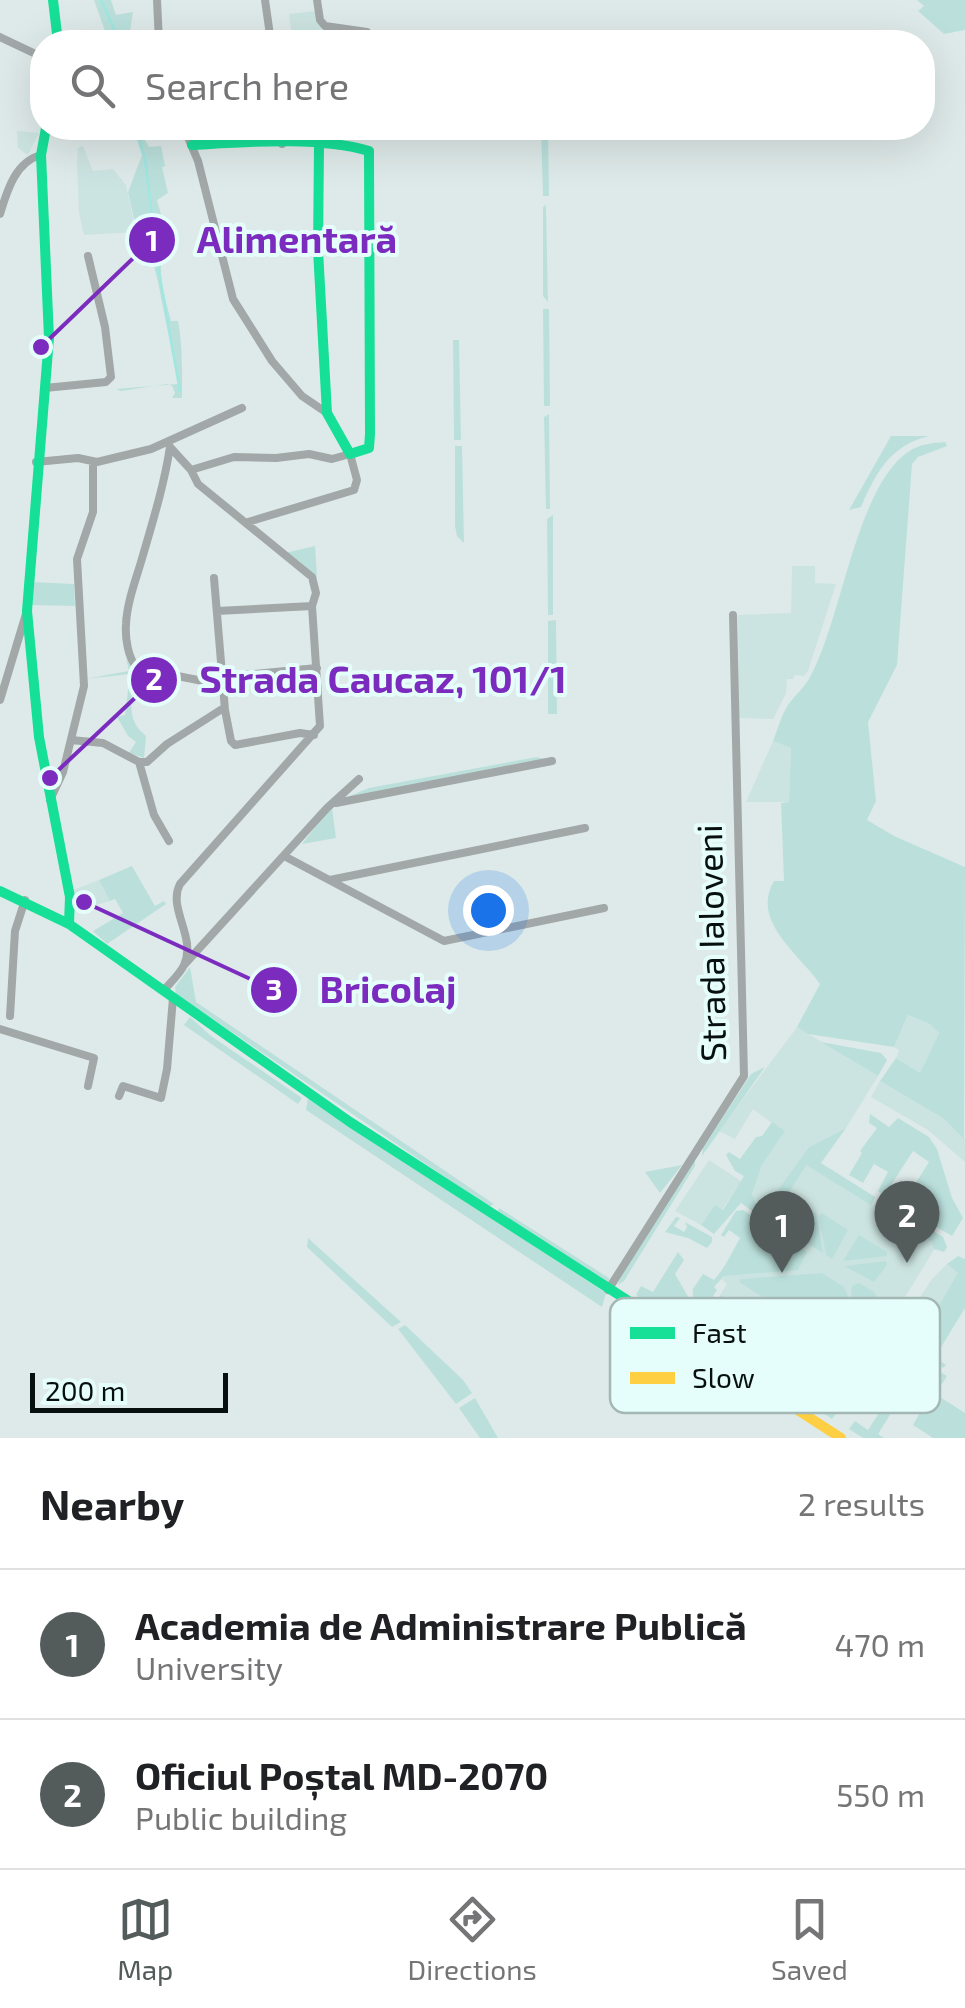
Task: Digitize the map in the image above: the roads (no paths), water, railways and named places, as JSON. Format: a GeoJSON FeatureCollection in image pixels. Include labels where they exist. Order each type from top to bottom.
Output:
{"type":"FeatureCollection","features":[{"type":"Feature","properties":{"kind":"street"},"geometry":{"type":"LineString","coordinates":[[53,0],[57,30]]}},
{"type":"Feature","properties":{"kind":"street"},"geometry":{"type":"LineString","coordinates":[[157,0],[158,30]]}},
{"type":"Feature","properties":{"kind":"street"},"geometry":{"type":"LineString","coordinates":[[266,0],[270,30]]}},
{"type":"Feature","properties":{"kind":"street"},"geometry":{"type":"LineString","coordinates":[[317,0],[320,20],[325,26],[353,30]]}},
{"type":"Feature","properties":{"kind":"street"},"geometry":{"type":"LineString","coordinates":[[0,38],[30,52]]}},
{"type":"Feature","properties":{"kind":"street"},"geometry":{"type":"LineString","coordinates":[[44,140],[41,156],[49,315],[27,611],[39,738],[70,896],[69,924]]}},
{"type":"Feature","properties":{"kind":"street"},"geometry":{"type":"LineString","coordinates":[[190,140],[233,298],[272,361],[302,396],[328,413]]}},
{"type":"Feature","properties":{"kind":"street"},"geometry":{"type":"LineString","coordinates":[[282,140],[282,144]]}},
{"type":"Feature","properties":{"kind":"street"},"geometry":{"type":"LineString","coordinates":[[191,470],[234,457],[309,454],[332,459],[369,448],[370,434],[368,151],[348,145],[192,145]]}},
{"type":"Feature","properties":{"kind":"street"},"geometry":{"type":"LineString","coordinates":[[248,522],[354,490],[357,480],[350,454],[328,413],[318,250],[319,145]]}},
{"type":"Feature","properties":{"kind":"street"},"geometry":{"type":"LineString","coordinates":[[0,214],[4,189],[26,162],[41,156]]}},
{"type":"Feature","properties":{"kind":"street"},"geometry":{"type":"LineString","coordinates":[[45,388],[97,384],[111,377],[88,256]]}},
{"type":"Feature","properties":{"kind":"street"},"geometry":{"type":"LineString","coordinates":[[36,462],[78,458],[93,462],[170,445],[242,408]]}},
{"type":"Feature","properties":{"kind":"street"},"geometry":{"type":"LineString","coordinates":[[170,445],[198,484],[312,577],[316,592],[312,606],[320,726],[177,890],[187,940],[184,965]]}},
{"type":"Feature","properties":{"kind":"street"},"geometry":{"type":"LineString","coordinates":[[170,445],[126,618],[133,666],[222,681],[317,668]]}},
{"type":"Feature","properties":{"kind":"street"},"geometry":{"type":"LineString","coordinates":[[50,800],[72,740],[84,686],[77,559],[93,508],[93,462]]}},
{"type":"Feature","properties":{"kind":"street"},"geometry":{"type":"LineString","coordinates":[[214,578],[231,741],[235,745],[300,733],[314,735]]}},
{"type":"Feature","properties":{"kind":"street"},"geometry":{"type":"LineString","coordinates":[[216,611],[312,606]]}},
{"type":"Feature","properties":{"kind":"street"},"geometry":{"type":"LineString","coordinates":[[0,700],[27,611]]}},
{"type":"Feature","properties":{"kind":"street","name":"Strada Ialoveni"},"geometry":{"type":"LineString","coordinates":[[608,1290],[744,1076],[733,615]]}},
{"type":"Feature","properties":{"kind":"street"},"geometry":{"type":"LineString","coordinates":[[72,740],[103,743],[139,762],[150,760],[206,717],[225,710]]}},
{"type":"Feature","properties":{"kind":"street"},"geometry":{"type":"LineString","coordinates":[[332,804],[552,761]]}},
{"type":"Feature","properties":{"kind":"street"},"geometry":{"type":"LineString","coordinates":[[139,762],[154,815],[169,841]]}},
{"type":"Feature","properties":{"kind":"street"},"geometry":{"type":"LineString","coordinates":[[119,1096],[123,1086],[161,1098],[167,1069],[168,994],[184,965],[359,779]]}},
{"type":"Feature","properties":{"kind":"street"},"geometry":{"type":"LineString","coordinates":[[329,880],[585,828]]}},
{"type":"Feature","properties":{"kind":"street"},"geometry":{"type":"LineString","coordinates":[[286,857],[444,940],[604,908]]}},
{"type":"Feature","properties":{"kind":"street"},"geometry":{"type":"LineString","coordinates":[[0,891],[69,924],[350,1122],[621,1298]]}},
{"type":"Feature","properties":{"kind":"street"},"geometry":{"type":"LineString","coordinates":[[10,1016],[14,931],[25,900]]}},
{"type":"Feature","properties":{"kind":"street"},"geometry":{"type":"LineString","coordinates":[[0,1029],[94,1058],[88,1086]]}},
{"type":"Feature","properties":{"kind":"street"},"geometry":{"type":"LineString","coordinates":[[802,1413],[841,1438]]}},
{"type":"Feature","properties":{"kind":"waterway"},"geometry":{"type":"LineString","coordinates":[[101,0],[115,30]]}},
{"type":"Feature","properties":{"kind":"waterway"},"geometry":{"type":"LineString","coordinates":[[140,140],[180,391]]}},
{"type":"Feature","properties":{"kind":"place","name":"Alimentară"},"geometry":{"type":"Point","coordinates":[41,347]}},
{"type":"Feature","properties":{"kind":"place","name":"Strada Caucaz, 101/1"},"geometry":{"type":"Point","coordinates":[50,778]}},
{"type":"Feature","properties":{"kind":"place","name":"Bricolaj"},"geometry":{"type":"Point","coordinates":[84,902]}},
{"type":"Feature","properties":{"kind":"place","name":"Oficiul Poștal MD-2070"},"geometry":{"type":"Point","coordinates":[907,1263]}},
{"type":"Feature","properties":{"kind":"place","name":"Academia de Administrare Publică"},"geometry":{"type":"Point","coordinates":[782,1273]}}]}
